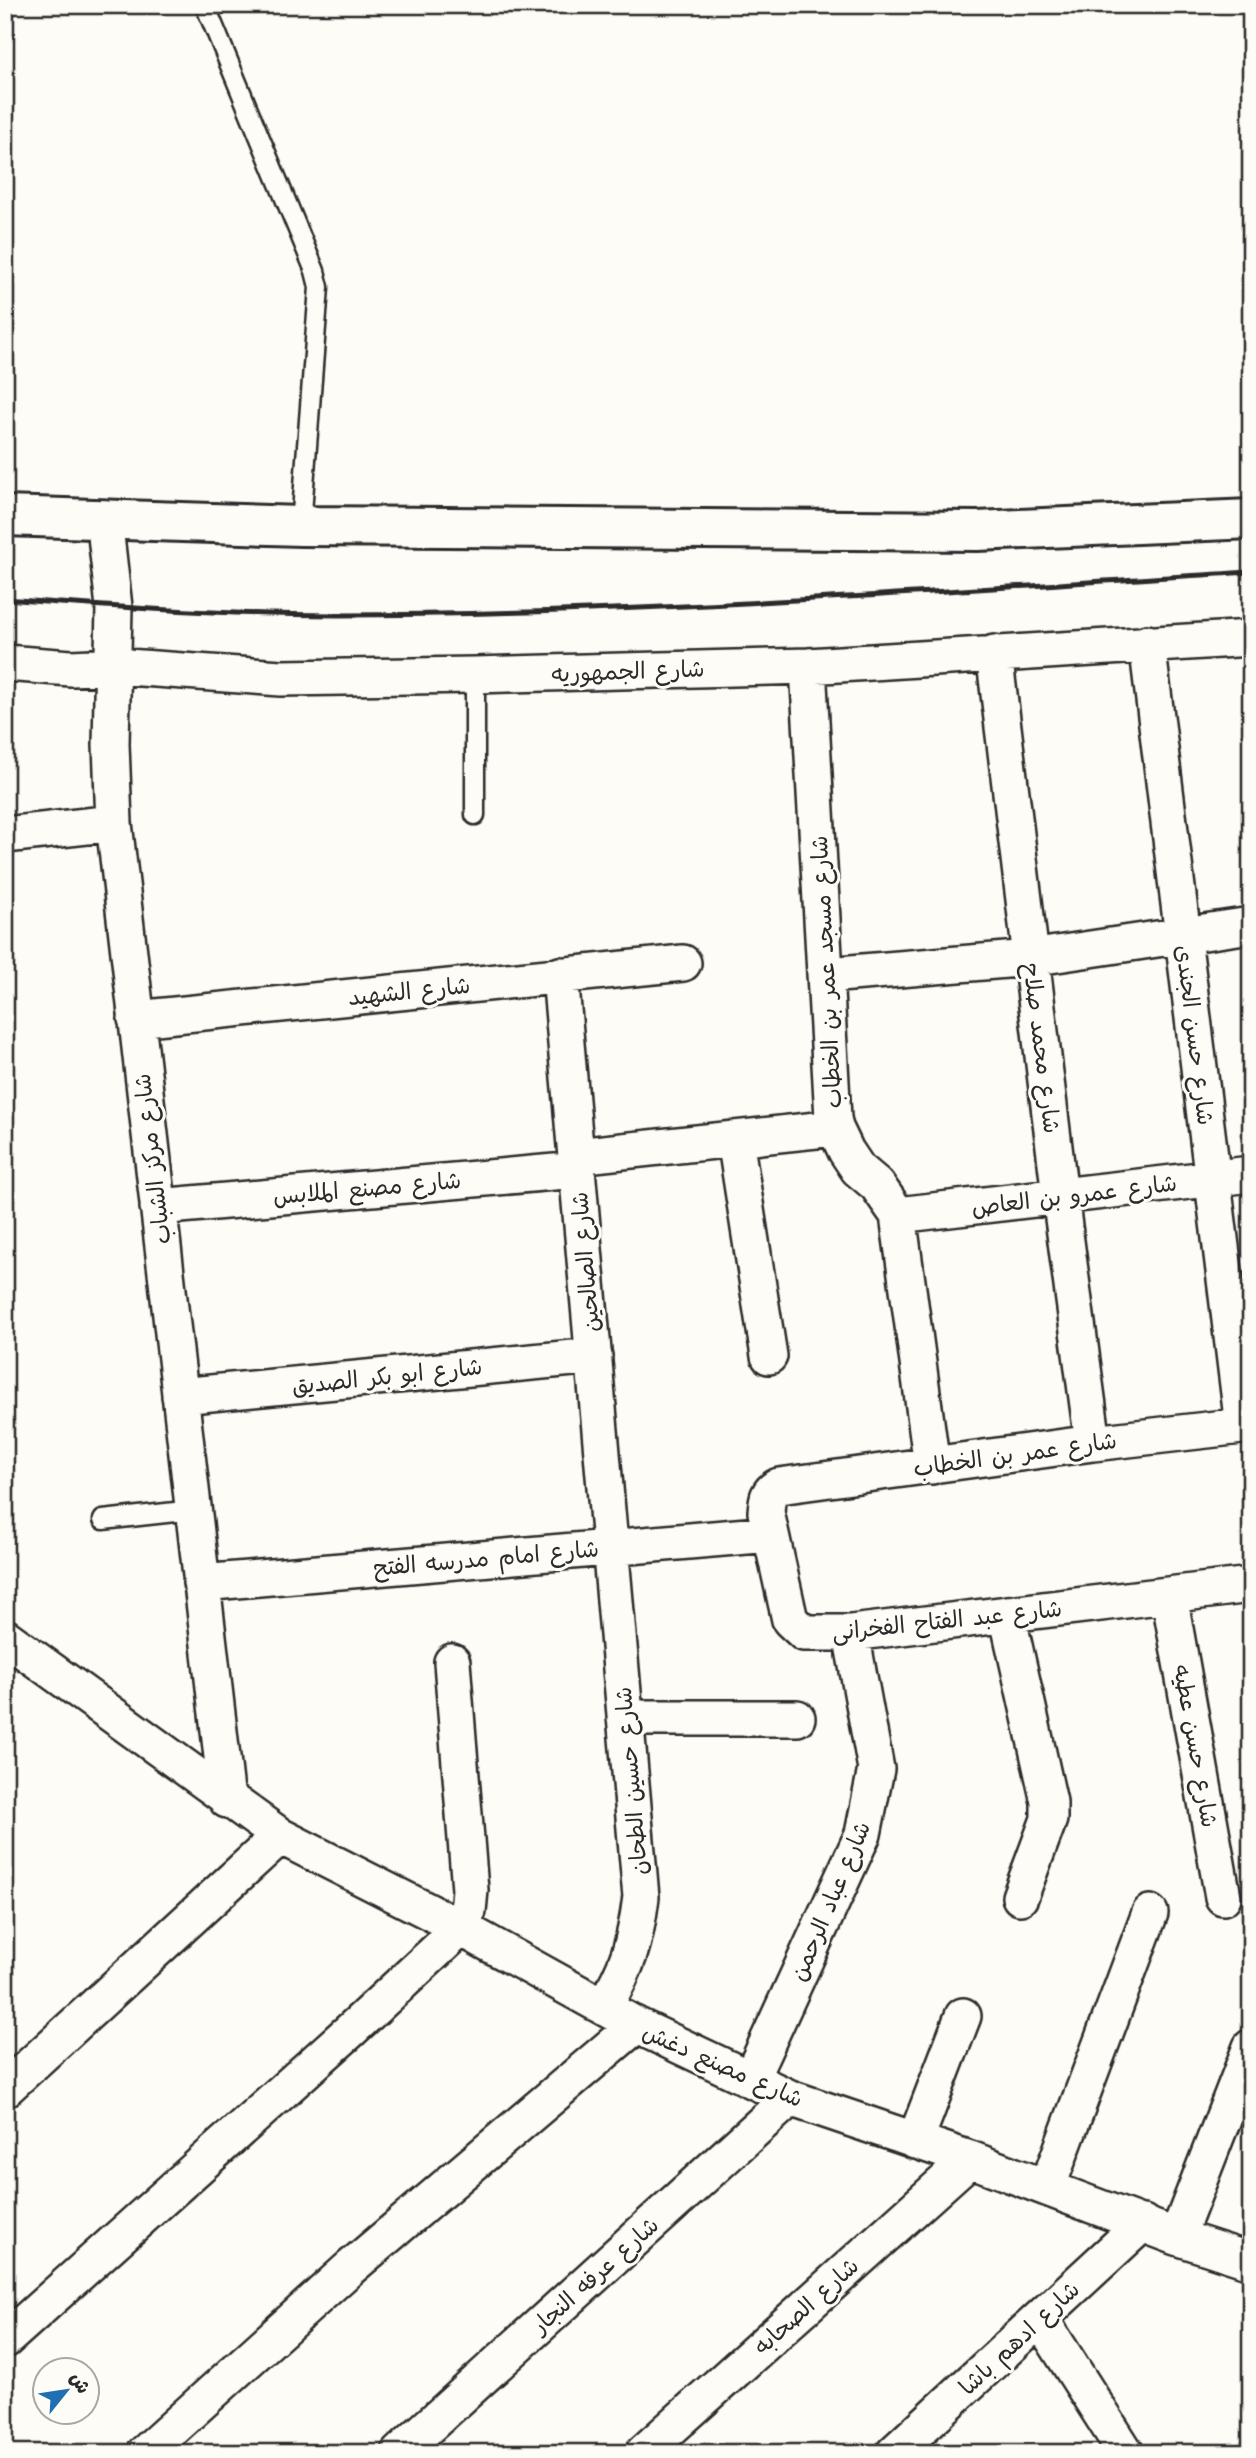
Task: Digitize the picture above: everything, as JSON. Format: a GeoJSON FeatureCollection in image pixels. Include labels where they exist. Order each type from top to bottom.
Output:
{"type":"FeatureCollection","features":[{"type":"Feature","properties":{"kind":"main road"},"geometry":{"type":"LineString","coordinates":[[5,493],[104,518]]}},
{"type":"Feature","properties":{"kind":"main road"},"geometry":{"type":"LineString","coordinates":[[5,516],[302,526],[978,531],[1251,519]]}},
{"type":"Feature","properties":{"kind":"street","name":"شارع مركز الشباب"},"geometry":{"type":"LineString","coordinates":[[104,518],[114,607],[111,744],[114,823],[227,1800]]}},
{"type":"Feature","properties":{"kind":"street","name":"شارع الجمهوريه"},"geometry":{"type":"LineString","coordinates":[[5,663],[71,668],[113,666],[281,678],[475,675],[808,666],[1251,638]]}},
{"type":"Feature","properties":{"kind":"street","name":"شارع حسن الجندى"},"geometry":{"type":"LineString","coordinates":[[1147,643],[1182,935],[1247,1426]]}},
{"type":"Feature","properties":{"kind":"street","name":"شارع محمد صلاح"},"geometry":{"type":"LineString","coordinates":[[994,653],[1030,958],[1093,1443]]}},
{"type":"Feature","properties":{"kind":"street","name":"شارع مسجد عمر بن الخطاب"},"geometry":{"type":"LineString","coordinates":[[808,666],[827,975],[832,1111],[835,1128],[846,1151],[858,1169],[877,1185],[898,1215],[933,1466]]}},
{"type":"Feature","properties":{"kind":"street"},"geometry":{"type":"LineString","coordinates":[[5,835],[114,823]]}},
{"type":"Feature","properties":{"kind":"street"},"geometry":{"type":"LineString","coordinates":[[827,975],[1030,958],[1251,925]]}},
{"type":"Feature","properties":{"kind":"street","name":"شارع الشهيد"},"geometry":{"type":"LineString","coordinates":[[136,1019],[682,963]]}},
{"type":"Feature","properties":{"kind":"street","name":"شارع الصالحين"},"geometry":{"type":"LineString","coordinates":[[560,975],[610,1548]]}},
{"type":"Feature","properties":{"kind":"street","name":"شارع مصنع الملابس"},"geometry":{"type":"LineString","coordinates":[[158,1207],[576,1163],[735,1139],[835,1128]]}},
{"type":"Feature","properties":{"kind":"street"},"geometry":{"type":"LineString","coordinates":[[735,1139],[769,1356]]}},
{"type":"Feature","properties":{"kind":"street","name":"شارع عمرو بن العاص"},"geometry":{"type":"LineString","coordinates":[[898,1215],[1251,1174]]}},
{"type":"Feature","properties":{"kind":"street","name":"شارع ابو بكر الصديق"},"geometry":{"type":"LineString","coordinates":[[180,1396],[594,1356]]}},
{"type":"Feature","properties":{"kind":"street","name":"شارع عمر بن الخطاب"},"geometry":{"type":"LineString","coordinates":[[779,1486],[1093,1443],[1247,1426]]}},
{"type":"Feature","properties":{"kind":"street","name":"شارع عبد الفتاح الفخرانى"},"geometry":{"type":"LineString","coordinates":[[779,1486],[770,1491],[766,1512],[790,1620],[804,1633],[851,1633],[1251,1585]]}},
{"type":"Feature","properties":{"kind":"street","name":"شارع امام مدرسه الفتح"},"geometry":{"type":"LineString","coordinates":[[201,1583],[771,1534]]}},
{"type":"Feature","properties":{"kind":"street","name":"شارع حسين الطحان"},"geometry":{"type":"LineString","coordinates":[[604,2007],[624,1973],[636,1936],[641,1897],[610,1548]]}},
{"type":"Feature","properties":{"kind":"street","name":"شارع حسن عطيه"},"geometry":{"type":"LineString","coordinates":[[1169,1595],[1223,1897]]}},
{"type":"Feature","properties":{"kind":"street"},"geometry":{"type":"LineString","coordinates":[[1007,1615],[1048,1802],[1049,1819],[1020,1897]]}},
{"type":"Feature","properties":{"kind":"street","name":"شارع عباد الرحمن"},"geometry":{"type":"LineString","coordinates":[[751,2078],[863,1834],[873,1791],[876,1769],[851,1633]]}},
{"type":"Feature","properties":{"kind":"street","name":"شارع مصنع دغش"},"geometry":{"type":"LineString","coordinates":[[5,1637],[280,1836],[461,1928],[636,2025],[790,2098],[1251,2262]]}},
{"type":"Feature","properties":{"kind":"street"},"geometry":{"type":"LineString","coordinates":[[5,2340],[461,1928],[468,1911],[470,1890],[452,1662]]}},
{"type":"Feature","properties":{"kind":"street"},"geometry":{"type":"LineString","coordinates":[[625,1718],[797,1718]]}},
{"type":"Feature","properties":{"kind":"street"},"geometry":{"type":"LineString","coordinates":[[5,2089],[280,1836]]}},
{"type":"Feature","properties":{"kind":"street"},"geometry":{"type":"LineString","coordinates":[[1047,2188],[1150,1913]]}},
{"type":"Feature","properties":{"kind":"street"},"geometry":{"type":"LineString","coordinates":[[915,2141],[963,2016]]}},
{"type":"Feature","properties":{"kind":"street"},"geometry":{"type":"LineString","coordinates":[[145,2453],[350,2268],[636,2025]]}},
{"type":"Feature","properties":{"kind":"street"},"geometry":{"type":"LineString","coordinates":[[1177,2237],[1251,2047]]}},
{"type":"Feature","properties":{"kind":"street","name":"شارع عرفه النجار"},"geometry":{"type":"LineString","coordinates":[[399,2453],[790,2098]]}},
{"type":"Feature","properties":{"kind":"street","name":"شارع الصحابه"},"geometry":{"type":"LineString","coordinates":[[643,2453],[970,2160]]}},
{"type":"Feature","properties":{"kind":"street","name":"شارع ادهم باشا"},"geometry":{"type":"LineString","coordinates":[[894,2453],[1143,2223]]}},
{"type":"Feature","properties":{"kind":"street"},"geometry":{"type":"LineString","coordinates":[[1040,2318],[1126,2453]]}},
{"type":"Feature","properties":{"kind":"lane"},"geometry":{"type":"LineString","coordinates":[[205,5],[312,264],[319,287],[302,526]]}},
{"type":"Feature","properties":{"kind":"lane"},"geometry":{"type":"LineString","coordinates":[[475,675],[475,815]]}},
{"type":"Feature","properties":{"kind":"lane"},"geometry":{"type":"LineString","coordinates":[[103,1520],[193,1510]]}},
{"type":"Feature","properties":{"kind":"railway"},"geometry":{"type":"LineString","coordinates":[[5,599],[254,614],[451,614],[680,606],[1251,572]]}}]}
